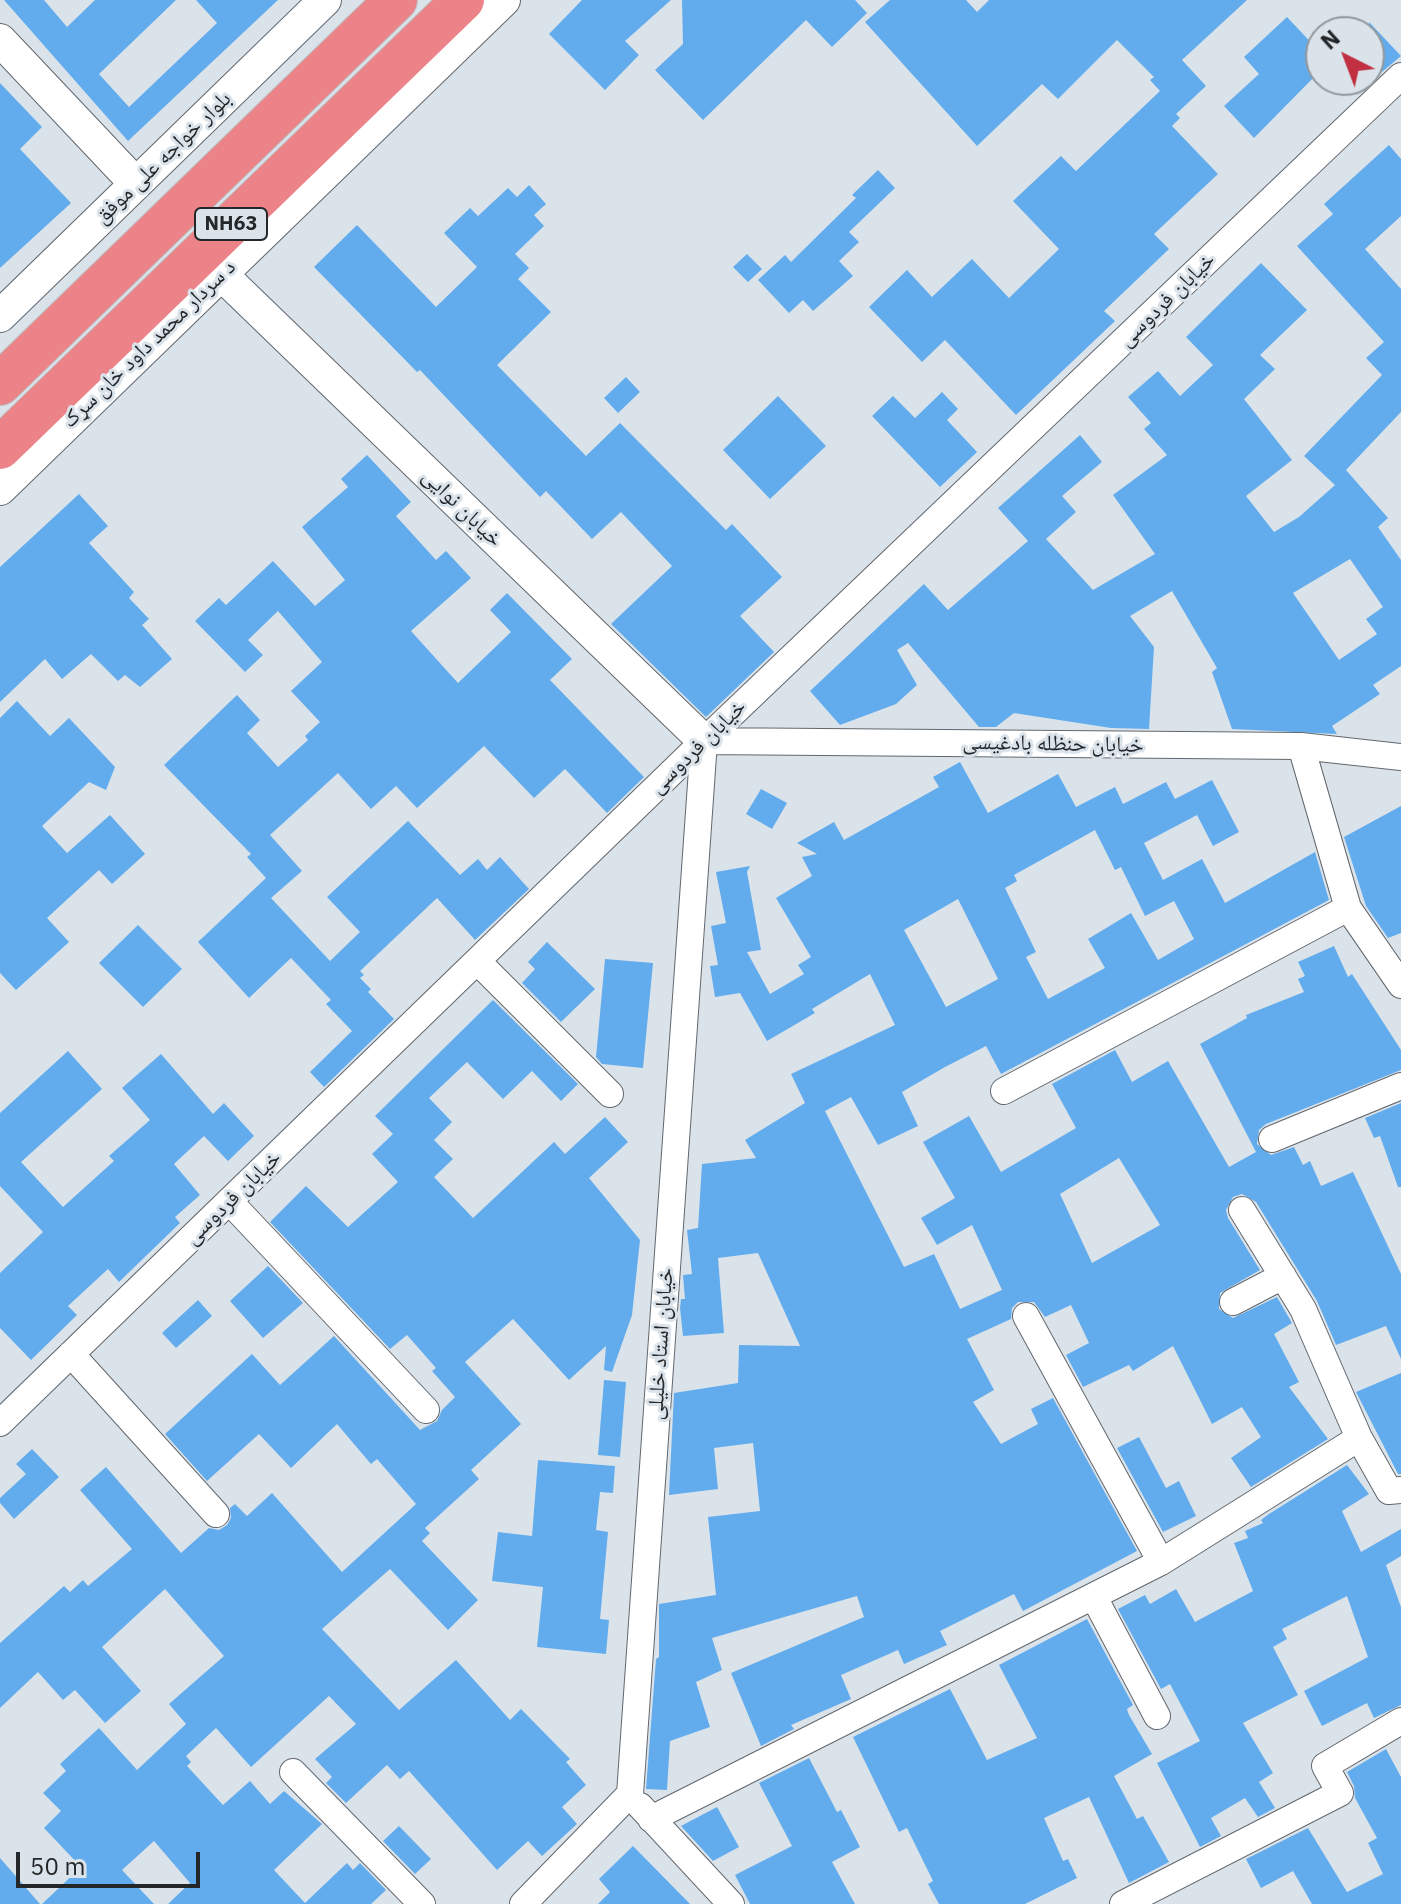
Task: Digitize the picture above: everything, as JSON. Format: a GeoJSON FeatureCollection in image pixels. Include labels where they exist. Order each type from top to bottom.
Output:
{"type":"FeatureCollection","features":[{"type":"Feature","properties":{"kind":"highway","name":"NH63"},"geometry":{"type":"LineString","coordinates":[[0,384],[396,0]]}},
{"type":"Feature","properties":{"kind":"highway","name":"د سردار محمد داود خان سړک"},"geometry":{"type":"LineString","coordinates":[[0,448],[210,265],[463,0]]}},
{"type":"Feature","properties":{"kind":"highway"},"geometry":{"type":"LineString","coordinates":[[170,221],[210,265]]}},
{"type":"Feature","properties":{"kind":"street","name":"بلوار خواجه علی موفق"},"geometry":{"type":"LineString","coordinates":[[0,316],[325,0]]}},
{"type":"Feature","properties":{"kind":"street","name":"د سردار محمد داود خان سړک"},"geometry":{"type":"LineString","coordinates":[[0,489],[210,265],[504,0]]}},
{"type":"Feature","properties":{"kind":"street"},"geometry":{"type":"LineString","coordinates":[[0,40],[136,184]]}},
{"type":"Feature","properties":{"kind":"street","name":"خیابان فردوسی"},"geometry":{"type":"LineString","coordinates":[[0,1423],[704,741],[1401,76]]}},
{"type":"Feature","properties":{"kind":"street","name":"خیابان نوایی"},"geometry":{"type":"LineString","coordinates":[[210,265],[704,741]]}},
{"type":"Feature","properties":{"kind":"street","name":"خیابان حنظله بادغیسی"},"geometry":{"type":"LineString","coordinates":[[704,741],[1301,746],[1401,757]]}},
{"type":"Feature","properties":{"kind":"street","name":"خیابان استاد خلیلی"},"geometry":{"type":"LineString","coordinates":[[630,1794],[704,741]]}},
{"type":"Feature","properties":{"kind":"street"},"geometry":{"type":"LineString","coordinates":[[1301,746],[1348,908],[1401,985]]}},
{"type":"Feature","properties":{"kind":"street"},"geometry":{"type":"LineString","coordinates":[[1004,1091],[1348,908]]}},
{"type":"Feature","properties":{"kind":"street"},"geometry":{"type":"LineString","coordinates":[[477,961],[610,1094]]}},
{"type":"Feature","properties":{"kind":"street"},"geometry":{"type":"LineString","coordinates":[[1272,1139],[1401,1086]]}},
{"type":"Feature","properties":{"kind":"street"},"geometry":{"type":"LineString","coordinates":[[229,1201],[426,1410]]}},
{"type":"Feature","properties":{"kind":"street"},"geometry":{"type":"LineString","coordinates":[[1242,1210],[1303,1309],[1359,1438],[1389,1491],[1401,1490]]}},
{"type":"Feature","properties":{"kind":"street"},"geometry":{"type":"LineString","coordinates":[[1233,1302],[1283,1276]]}},
{"type":"Feature","properties":{"kind":"street"},"geometry":{"type":"LineString","coordinates":[[1026,1316],[1161,1562]]}},
{"type":"Feature","properties":{"kind":"street"},"geometry":{"type":"LineString","coordinates":[[71,1354],[216,1514]]}},
{"type":"Feature","properties":{"kind":"street"},"geometry":{"type":"LineString","coordinates":[[651,1819],[1161,1562],[1359,1438]]}},
{"type":"Feature","properties":{"kind":"street"},"geometry":{"type":"LineString","coordinates":[[1094,1597],[1157,1716]]}},
{"type":"Feature","properties":{"kind":"street"},"geometry":{"type":"LineString","coordinates":[[1123,1904],[1340,1793],[1325,1766],[1401,1721]]}},
{"type":"Feature","properties":{"kind":"street"},"geometry":{"type":"LineString","coordinates":[[293,1772],[422,1904]]}},
{"type":"Feature","properties":{"kind":"street"},"geometry":{"type":"LineString","coordinates":[[523,1904],[630,1794],[731,1904]]}},
{"type":"Feature","properties":{"kind":"building"},"geometry":{"type":"Polygon","coordinates":[[[4,0],[44,0],[67,27],[95,0],[176,0],[99,74],[129,107],[217,23],[196,0],[278,0],[128,141],[4,0]]]}},
{"type":"Feature","properties":{"kind":"building"},"geometry":{"type":"Polygon","coordinates":[[[582,0],[671,0],[625,41],[639,55],[605,90],[549,34],[582,0]]]}},
{"type":"Feature","properties":{"kind":"building"},"geometry":{"type":"Polygon","coordinates":[[[682,0],[855,0],[867,13],[832,47],[806,20],[703,120],[655,70],[683,44],[682,0]]]}},
{"type":"Feature","properties":{"kind":"building"},"geometry":{"type":"Polygon","coordinates":[[[890,0],[966,0],[977,12],[989,0],[1247,0],[1182,60],[1206,86],[1176,114],[1180,118],[1172,126],[1218,174],[1154,234],[1169,249],[1104,311],[1115,321],[1016,415],[945,340],[922,362],[869,307],[907,270],[932,297],[972,259],[1009,298],[1059,249],[1013,201],[1061,156],[1076,171],[1160,91],[1150,80],[1154,77],[1117,40],[1058,99],[1042,84],[977,146],[865,22],[890,0]]]}},
{"type":"Feature","properties":{"kind":"building"},"geometry":{"type":"Polygon","coordinates":[[[1287,17],[1305,36],[1305,86],[1254,138],[1224,106],[1259,74],[1244,57],[1287,17]]]}},
{"type":"Feature","properties":{"kind":"building"},"geometry":{"type":"Polygon","coordinates":[[[1385,39],[1401,56],[1385,69],[1385,39]]]}},
{"type":"Feature","properties":{"kind":"building"},"geometry":{"type":"Polygon","coordinates":[[[0,83],[42,127],[20,149],[71,203],[0,268],[0,83]]]}},
{"type":"Feature","properties":{"kind":"building"},"geometry":{"type":"Polygon","coordinates":[[[1389,145],[1401,159],[1401,216],[1365,249],[1401,289],[1401,412],[1346,470],[1388,518],[1378,527],[1401,560],[1401,666],[1373,685],[1380,694],[1332,726],[1337,734],[1232,729],[1212,672],[1217,668],[1172,591],[1130,616],[1154,647],[1149,729],[1111,728],[1014,713],[996,727],[979,727],[908,643],[897,650],[917,685],[896,704],[840,725],[810,691],[924,584],[948,610],[1028,541],[998,508],[1080,435],[1102,462],[1062,496],[1076,512],[1046,539],[1093,590],[1155,554],[1113,495],[1167,455],[1144,429],[1151,423],[1128,397],[1158,371],[1180,396],[1213,365],[1186,337],[1261,263],[1307,310],[1260,355],[1275,369],[1244,399],[1292,460],[1246,496],[1274,532],[1299,517],[1335,485],[1304,456],[1382,375],[1366,358],[1384,342],[1297,246],[1333,214],[1324,204],[1389,145]],[[1350,559],[1293,593],[1339,660],[1377,634],[1366,619],[1383,607],[1350,559]]]}},
{"type":"Feature","properties":{"kind":"building"},"geometry":{"type":"Polygon","coordinates":[[[878,170],[895,188],[849,232],[859,242],[839,261],[853,276],[813,311],[803,300],[789,313],[758,280],[785,255],[791,262],[856,198],[852,195],[878,170]]]}},
{"type":"Feature","properties":{"kind":"building"},"geometry":{"type":"Polygon","coordinates":[[[529,185],[546,204],[534,215],[544,226],[515,254],[529,268],[518,279],[551,312],[497,365],[586,456],[620,423],[726,530],[732,524],[782,577],[740,616],[774,652],[706,717],[611,624],[672,566],[621,512],[592,539],[546,491],[540,497],[420,370],[417,372],[314,267],[357,225],[436,307],[477,267],[444,233],[470,208],[478,216],[508,188],[517,197],[529,185]]]}},
{"type":"Feature","properties":{"kind":"building"},"geometry":{"type":"Polygon","coordinates":[[[747,254],[762,269],[748,282],[733,267],[747,254]]]}},
{"type":"Feature","properties":{"kind":"building"},"geometry":{"type":"Polygon","coordinates":[[[626,377],[640,392],[618,413],[604,398],[626,377]]]}},
{"type":"Feature","properties":{"kind":"building"},"geometry":{"type":"Polygon","coordinates":[[[942,392],[958,409],[947,420],[977,452],[940,487],[872,416],[893,396],[915,418],[942,392]]]}},
{"type":"Feature","properties":{"kind":"building"},"geometry":{"type":"Polygon","coordinates":[[[778,396],[826,446],[770,499],[723,450],[778,396]]]}},
{"type":"Feature","properties":{"kind":"building"},"geometry":{"type":"Polygon","coordinates":[[[367,455],[411,502],[396,516],[436,560],[446,551],[471,578],[411,631],[458,683],[511,632],[490,610],[507,593],[572,659],[550,680],[644,777],[607,813],[565,769],[534,798],[484,746],[417,808],[396,786],[371,809],[338,773],[270,835],[302,871],[271,898],[330,961],[360,932],[327,897],[408,821],[460,875],[478,859],[487,870],[500,857],[529,889],[475,940],[437,898],[360,971],[364,975],[360,978],[371,989],[368,992],[394,1019],[324,1087],[310,1072],[352,1031],[326,1004],[331,1000],[291,958],[249,998],[198,942],[266,878],[247,857],[251,854],[164,765],[237,695],[260,720],[247,733],[278,767],[308,740],[305,736],[320,722],[291,691],[322,662],[278,611],[248,640],[263,655],[245,672],[195,621],[219,598],[226,605],[273,561],[315,606],[345,580],[302,527],[348,487],[341,479],[367,455]]]}},
{"type":"Feature","properties":{"kind":"building"},"geometry":{"type":"Polygon","coordinates":[[[79,494],[108,526],[89,543],[134,592],[129,598],[149,619],[142,625],[172,659],[140,687],[125,675],[118,681],[91,654],[62,679],[45,659],[0,702],[0,567],[79,494]]]}},
{"type":"Feature","properties":{"kind":"building"},"geometry":{"type":"Polygon","coordinates":[[[17,701],[50,736],[69,718],[115,767],[106,790],[89,782],[42,826],[67,853],[110,815],[145,854],[112,884],[99,870],[47,918],[69,942],[16,990],[0,973],[0,718],[17,701]]]}},
{"type":"Feature","properties":{"kind":"building"},"geometry":{"type":"Polygon","coordinates":[[[960,762],[988,813],[1058,774],[1076,807],[1115,787],[1123,804],[1166,782],[1175,799],[1212,780],[1239,832],[1213,846],[1197,815],[1144,843],[1163,880],[1202,859],[1225,903],[1315,852],[1329,900],[1001,1074],[986,1046],[945,1067],[902,1092],[918,1126],[878,1145],[851,1097],[825,1111],[904,1267],[934,1254],[960,1309],[1002,1290],[972,1225],[937,1245],[921,1218],[955,1198],[923,1142],[969,1116],[1001,1172],[1076,1128],[1052,1084],[1115,1050],[1132,1082],[1168,1061],[1229,1167],[1256,1152],[1200,1044],[1247,1018],[1246,1015],[1304,992],[1298,979],[1305,976],[1298,962],[1334,946],[1348,977],[1352,974],[1401,1050],[1401,1070],[1266,1124],[1259,1130],[1257,1144],[1271,1155],[1294,1147],[1303,1165],[1310,1161],[1321,1186],[1353,1172],[1401,1274],[1401,1359],[1386,1326],[1336,1345],[1317,1301],[1256,1202],[1242,1194],[1233,1197],[1226,1210],[1228,1218],[1260,1270],[1220,1293],[1219,1309],[1233,1318],[1277,1297],[1292,1323],[1274,1334],[1299,1382],[1289,1387],[1328,1439],[1251,1487],[1231,1458],[1261,1437],[1242,1407],[1212,1424],[1173,1346],[1133,1371],[1129,1365],[1083,1387],[1066,1355],[1089,1343],[1071,1305],[1045,1317],[1034,1302],[1018,1302],[1012,1308],[1011,1319],[967,1339],[994,1390],[973,1402],[1001,1444],[1038,1424],[1031,1409],[1053,1398],[1137,1551],[1023,1611],[1014,1594],[940,1631],[947,1645],[904,1664],[898,1650],[841,1675],[851,1699],[791,1725],[794,1729],[761,1746],[731,1673],[864,1617],[857,1596],[712,1638],[722,1670],[696,1682],[710,1727],[670,1741],[667,1790],[646,1789],[656,1659],[659,1657],[659,1604],[716,1595],[708,1517],[760,1511],[753,1443],[714,1448],[718,1489],[669,1495],[674,1393],[738,1383],[739,1345],[800,1346],[758,1253],[718,1258],[724,1333],[683,1336],[680,1308],[681,1299],[685,1299],[683,1275],[692,1274],[687,1230],[698,1228],[702,1164],[756,1158],[745,1140],[805,1103],[791,1074],[895,1025],[870,974],[812,1009],[815,1013],[767,1041],[740,993],[715,997],[710,966],[718,965],[711,926],[726,923],[716,872],[750,866],[747,872],[761,950],[747,952],[770,994],[804,974],[798,965],[811,957],[776,898],[812,876],[802,857],[817,854],[797,843],[834,822],[844,840],[939,787],[933,777],[960,762]],[[1095,830],[1014,875],[1017,881],[1005,888],[1036,952],[1026,957],[1048,999],[1105,968],[1088,939],[1131,913],[1158,960],[1194,939],[1174,901],[1145,916],[1121,867],[1115,870],[1095,830]],[[958,899],[904,930],[946,1007],[998,979],[958,899]],[[1119,1158],[1060,1194],[1092,1263],[1160,1225],[1119,1158]]]}},
{"type":"Feature","properties":{"kind":"building"},"geometry":{"type":"Polygon","coordinates":[[[761,789],[787,803],[772,829],[746,814],[761,789]]]}},
{"type":"Feature","properties":{"kind":"building"},"geometry":{"type":"Polygon","coordinates":[[[1401,806],[1401,933],[1388,938],[1366,906],[1344,837],[1401,806]]]}},
{"type":"Feature","properties":{"kind":"building"},"geometry":{"type":"Polygon","coordinates":[[[138,925],[182,969],[143,1007],[99,963],[138,925]]]}},
{"type":"Feature","properties":{"kind":"building"},"geometry":{"type":"Polygon","coordinates":[[[547,942],[595,989],[561,1022],[522,983],[535,969],[528,962],[547,942]]]}},
{"type":"Feature","properties":{"kind":"building"},"geometry":{"type":"Polygon","coordinates":[[[605,959],[653,963],[643,1068],[602,1064],[596,1057],[605,959]]]}},
{"type":"Feature","properties":{"kind":"building"},"geometry":{"type":"Polygon","coordinates":[[[493,1000],[578,1084],[561,1101],[532,1071],[503,1099],[467,1062],[429,1098],[452,1122],[434,1140],[453,1159],[434,1177],[473,1218],[554,1142],[565,1154],[605,1117],[628,1142],[589,1178],[640,1240],[632,1315],[612,1372],[604,1370],[606,1346],[569,1380],[513,1319],[465,1362],[521,1424],[471,1470],[479,1479],[425,1528],[430,1533],[422,1541],[478,1600],[448,1630],[390,1569],[322,1629],[399,1710],[456,1660],[510,1720],[521,1709],[570,1759],[566,1762],[586,1785],[562,1807],[577,1824],[542,1856],[528,1841],[497,1870],[409,1771],[400,1779],[387,1765],[346,1803],[326,1783],[332,1777],[315,1759],[356,1724],[329,1696],[251,1767],[216,1728],[186,1756],[191,1762],[187,1766],[223,1805],[250,1781],[270,1804],[284,1791],[322,1824],[274,1870],[305,1903],[347,1863],[353,1870],[360,1863],[386,1890],[371,1904],[168,1904],[190,1883],[154,1841],[122,1870],[154,1904],[42,1904],[81,1867],[44,1828],[61,1811],[43,1793],[66,1771],[60,1764],[99,1728],[137,1770],[186,1724],[169,1704],[224,1656],[165,1589],[102,1647],[141,1691],[105,1723],[75,1690],[63,1700],[38,1672],[0,1708],[0,1643],[64,1586],[70,1592],[83,1580],[88,1586],[132,1549],[80,1490],[106,1467],[181,1553],[209,1528],[219,1530],[227,1525],[231,1518],[230,1508],[235,1504],[247,1516],[272,1493],[342,1572],[416,1504],[377,1459],[371,1464],[337,1424],[291,1468],[259,1434],[207,1481],[165,1434],[252,1354],[280,1385],[334,1336],[420,1430],[437,1421],[442,1410],[455,1397],[432,1371],[436,1368],[407,1335],[390,1349],[270,1222],[306,1186],[348,1227],[398,1182],[372,1154],[393,1134],[375,1116],[493,1000]]]}},
{"type":"Feature","properties":{"kind":"building"},"geometry":{"type":"Polygon","coordinates":[[[68,1051],[102,1089],[21,1162],[63,1207],[114,1161],[109,1156],[150,1120],[122,1088],[161,1054],[213,1114],[224,1103],[254,1136],[228,1161],[204,1136],[174,1164],[200,1195],[175,1217],[180,1223],[119,1282],[108,1269],[68,1306],[77,1315],[31,1360],[0,1328],[0,1273],[43,1232],[0,1186],[0,1113],[68,1051]]]}},
{"type":"Feature","properties":{"kind":"building"},"geometry":{"type":"Polygon","coordinates":[[[1401,1103],[1401,1187],[1398,1187],[1380,1136],[1374,1138],[1365,1118],[1401,1103]]]}},
{"type":"Feature","properties":{"kind":"building"},"geometry":{"type":"Polygon","coordinates":[[[268,1266],[303,1303],[263,1338],[230,1301],[268,1266]]]}},
{"type":"Feature","properties":{"kind":"building"},"geometry":{"type":"Polygon","coordinates":[[[198,1300],[212,1316],[176,1348],[162,1333],[198,1300]]]}},
{"type":"Feature","properties":{"kind":"building"},"geometry":{"type":"Polygon","coordinates":[[[1401,1373],[1401,1474],[1398,1474],[1356,1392],[1401,1373]]]}},
{"type":"Feature","properties":{"kind":"building"},"geometry":{"type":"Polygon","coordinates":[[[604,1380],[626,1382],[620,1457],[598,1455],[604,1380]]]}},
{"type":"Feature","properties":{"kind":"building"},"geometry":{"type":"Polygon","coordinates":[[[1139,1437],[1166,1488],[1179,1481],[1196,1516],[1163,1532],[1117,1448],[1139,1437]]]}},
{"type":"Feature","properties":{"kind":"building"},"geometry":{"type":"Polygon","coordinates":[[[32,1449],[59,1477],[14,1519],[0,1503],[0,1498],[26,1474],[16,1464],[32,1449]]]}},
{"type":"Feature","properties":{"kind":"building"},"geometry":{"type":"Polygon","coordinates":[[[538,1460],[615,1466],[613,1493],[600,1492],[596,1530],[608,1532],[600,1619],[609,1620],[606,1654],[537,1647],[543,1587],[492,1581],[498,1532],[532,1536],[538,1460]]]}},
{"type":"Feature","properties":{"kind":"building"},"geometry":{"type":"Polygon","coordinates":[[[1347,1465],[1369,1494],[1342,1511],[1361,1552],[1401,1529],[1401,1556],[1386,1565],[1401,1607],[1401,1705],[1374,1718],[1367,1703],[1322,1726],[1304,1691],[1368,1657],[1347,1596],[1282,1629],[1287,1639],[1273,1647],[1298,1695],[1243,1723],[1273,1773],[1259,1782],[1275,1808],[1258,1817],[1245,1798],[1211,1818],[1221,1836],[1200,1847],[1157,1763],[1200,1741],[1170,1684],[1161,1689],[1118,1609],[1145,1595],[1150,1604],[1176,1589],[1195,1622],[1253,1591],[1234,1543],[1248,1538],[1245,1531],[1263,1523],[1261,1520],[1269,1514],[1347,1465]]]}},
{"type":"Feature","properties":{"kind":"building"},"geometry":{"type":"Polygon","coordinates":[[[1087,1619],[1133,1705],[1127,1709],[1129,1715],[1152,1754],[1114,1776],[1137,1819],[1143,1816],[1169,1862],[1129,1883],[1089,1797],[1044,1818],[1063,1861],[1068,1859],[1077,1878],[1025,1904],[939,1904],[928,1884],[933,1881],[907,1828],[899,1832],[853,1737],[950,1689],[987,1760],[1037,1738],[999,1665],[1087,1619]]]}},
{"type":"Feature","properties":{"kind":"building"},"geometry":{"type":"Polygon","coordinates":[[[1386,1749],[1401,1777],[1401,1904],[1312,1904],[1293,1871],[1261,1888],[1246,1859],[1308,1828],[1347,1892],[1383,1874],[1368,1843],[1377,1838],[1355,1798],[1354,1786],[1347,1772],[1386,1749]]]}},
{"type":"Feature","properties":{"kind":"building"},"geometry":{"type":"Polygon","coordinates":[[[809,1758],[837,1812],[841,1810],[860,1847],[832,1862],[855,1904],[750,1904],[735,1875],[792,1846],[759,1783],[809,1758]]]}},
{"type":"Feature","properties":{"kind":"building"},"geometry":{"type":"Polygon","coordinates":[[[717,1807],[739,1847],[713,1861],[681,1826],[717,1807]]]}},
{"type":"Feature","properties":{"kind":"building"},"geometry":{"type":"Polygon","coordinates":[[[399,1826],[431,1859],[415,1874],[383,1841],[399,1826]]]}},
{"type":"Feature","properties":{"kind":"building"},"geometry":{"type":"Polygon","coordinates":[[[633,1846],[690,1904],[598,1904],[610,1892],[599,1879],[633,1846]]]}},
{"type":"Feature","properties":{"kind":"building"},"geometry":{"type":"Polygon","coordinates":[[[0,1858],[40,1904],[0,1904],[0,1858]]]}}]}
